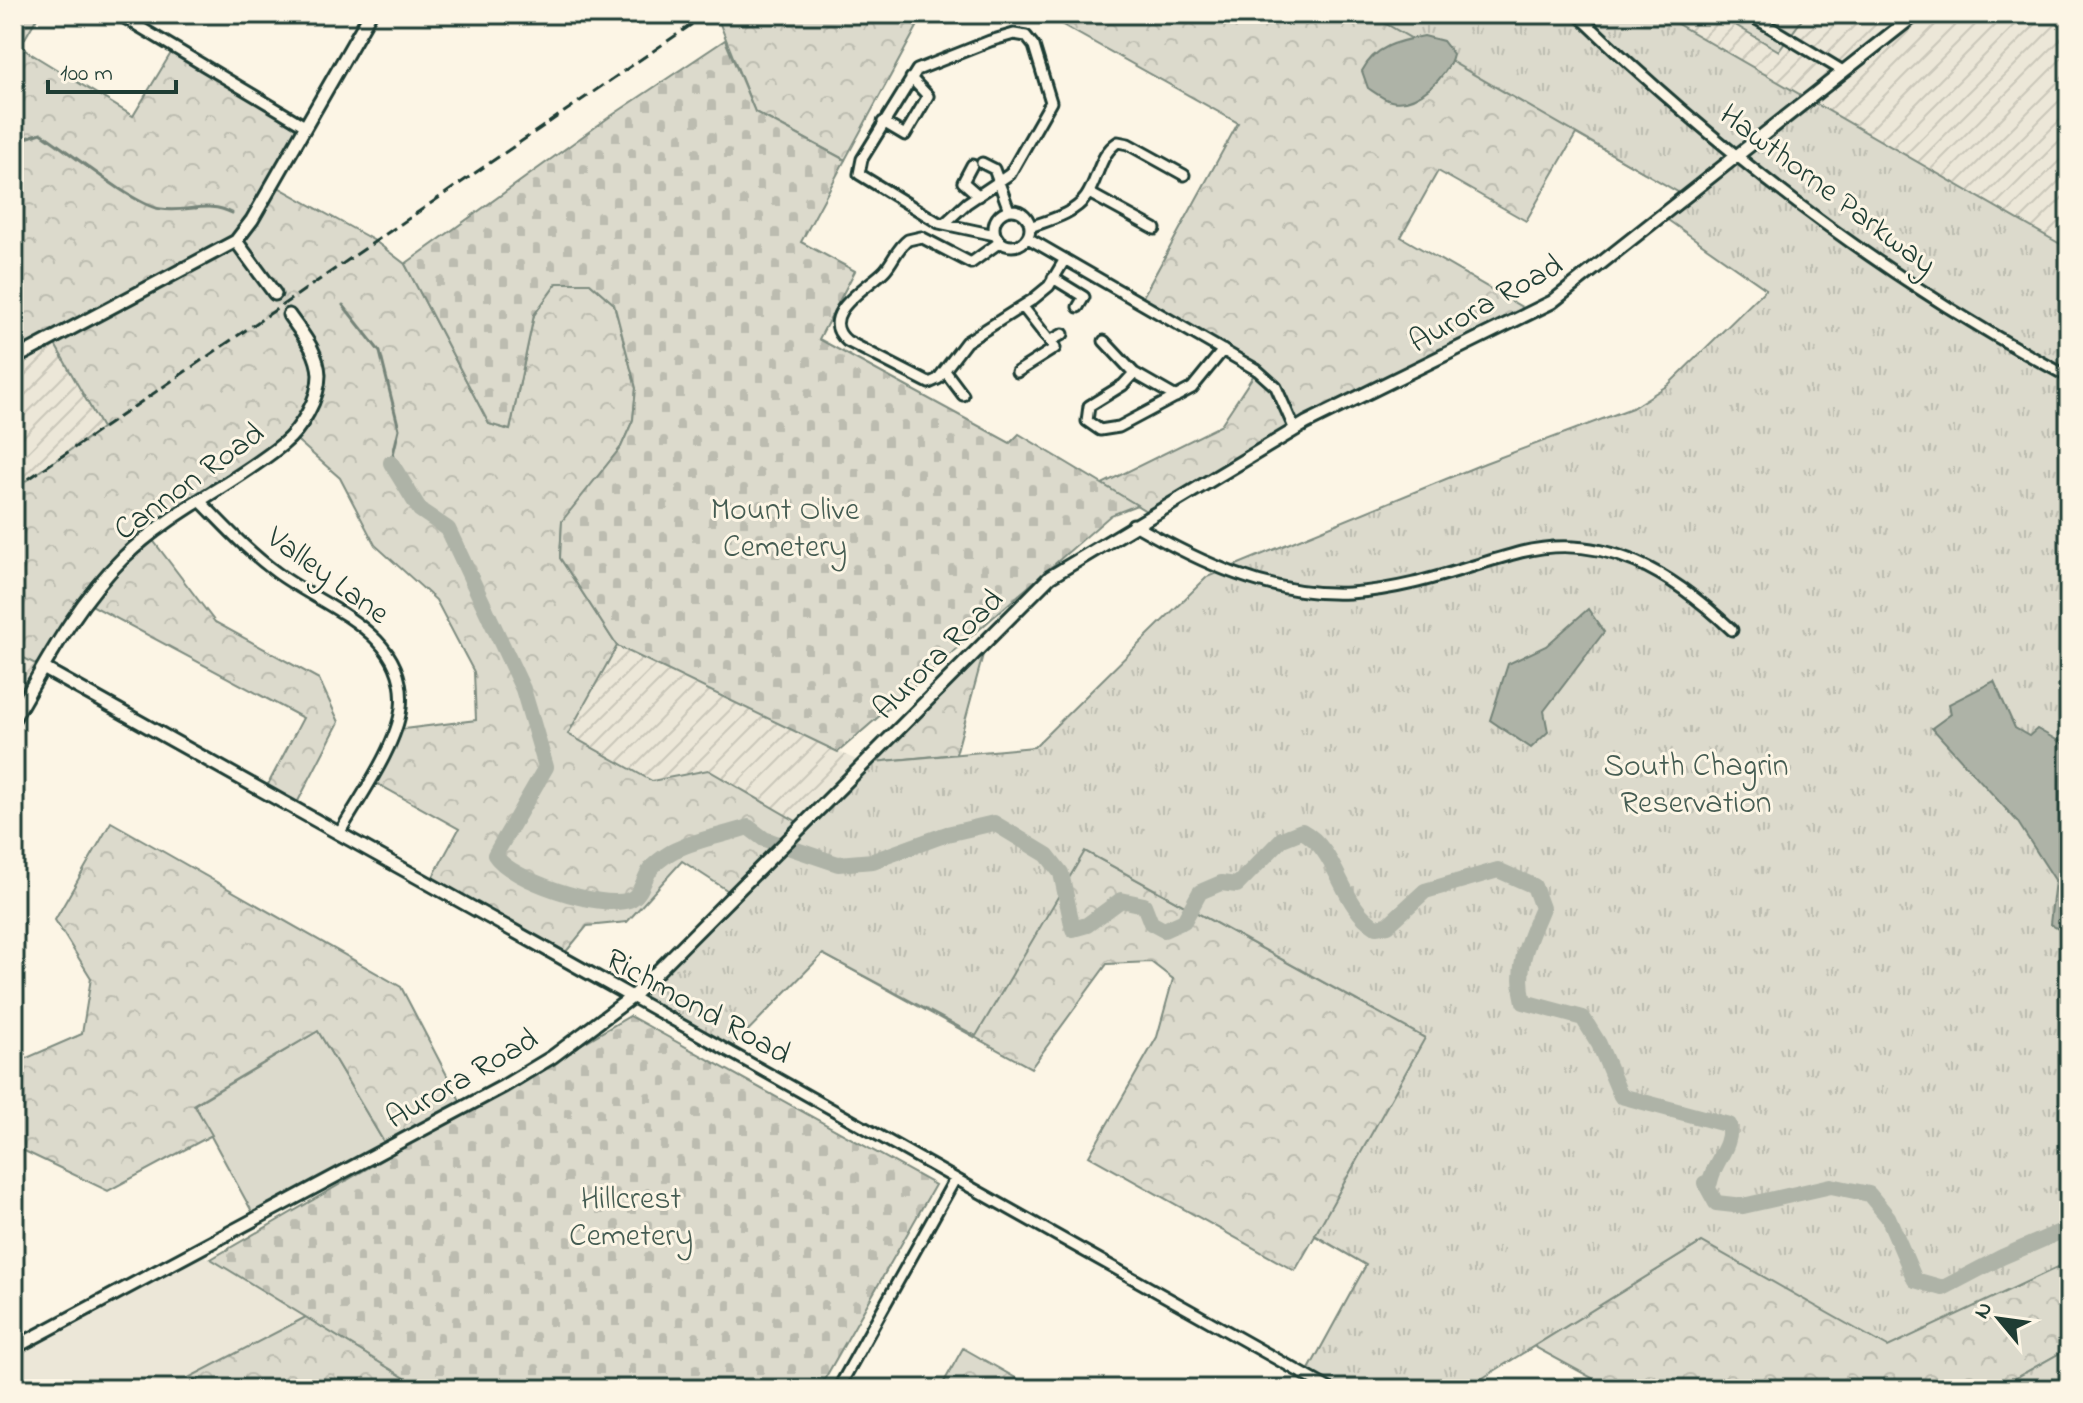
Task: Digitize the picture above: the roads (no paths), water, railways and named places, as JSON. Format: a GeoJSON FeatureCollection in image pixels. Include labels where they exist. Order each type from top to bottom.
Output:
{"type":"FeatureCollection","features":[{"type":"Feature","properties":{"kind":"main road"},"geometry":{"type":"LineString","coordinates":[[14,359],[236,241],[370,14]]}},
{"type":"Feature","properties":{"kind":"main road","name":"Aurora Road"},"geometry":{"type":"LineString","coordinates":[[14,1348],[504,1086],[552,1057],[632,997],[1050,577],[1133,524],[1295,430],[1552,302],[1916,14]]}},
{"type":"Feature","properties":{"kind":"main road"},"geometry":{"type":"LineString","coordinates":[[236,241],[275,294]]}},
{"type":"Feature","properties":{"kind":"main road","name":"Cannon Road"},"geometry":{"type":"LineString","coordinates":[[14,718],[67,624],[108,575],[149,534],[285,442],[315,397],[319,375],[314,351],[289,315]]}},
{"type":"Feature","properties":{"kind":"main road","name":"Richmond Road"},"geometry":{"type":"LineString","coordinates":[[43,668],[632,997]]}},
{"type":"Feature","properties":{"kind":"street"},"geometry":{"type":"LineString","coordinates":[[118,14],[305,126]]}},
{"type":"Feature","properties":{"kind":"street","name":"Hawthorne Parkway"},"geometry":{"type":"LineString","coordinates":[[1577,14],[1665,94],[1846,240],[1918,289],[2069,377]]}},
{"type":"Feature","properties":{"kind":"street"},"geometry":{"type":"LineString","coordinates":[[1748,14],[1843,71]]}},
{"type":"Feature","properties":{"kind":"street"},"geometry":{"type":"LineString","coordinates":[[944,224],[1010,174],[1051,102],[1034,46],[1026,36],[1014,34],[917,70],[862,159],[859,174],[944,224],[997,238],[1015,247],[1029,232],[1072,210],[1089,193],[1109,151],[1118,142],[1128,144],[1184,175]]}},
{"type":"Feature","properties":{"kind":"street"},"geometry":{"type":"LineString","coordinates":[[883,122],[905,135],[928,96],[911,78]]}},
{"type":"Feature","properties":{"kind":"street"},"geometry":{"type":"LineString","coordinates":[[979,196],[963,182],[977,164],[994,169],[1009,210]]}},
{"type":"Feature","properties":{"kind":"street"},"geometry":{"type":"LineString","coordinates":[[1089,193],[1155,229]]}},
{"type":"Feature","properties":{"kind":"street"},"geometry":{"type":"LineString","coordinates":[[1009,210],[1023,214],[1029,232],[1065,259],[1257,370],[1276,387],[1295,430]]}},
{"type":"Feature","properties":{"kind":"street"},"geometry":{"type":"LineString","coordinates":[[1009,210],[996,219],[997,238],[971,263],[921,237],[908,240],[885,270],[852,296],[837,324],[847,341],[919,381],[934,381],[966,342],[1023,307],[1053,278],[1065,259]]}},
{"type":"Feature","properties":{"kind":"street"},"geometry":{"type":"LineString","coordinates":[[1053,278],[1084,297],[1078,307]]}},
{"type":"Feature","properties":{"kind":"street"},"geometry":{"type":"LineString","coordinates":[[1017,372],[1055,348],[1023,307]]}},
{"type":"Feature","properties":{"kind":"street"},"geometry":{"type":"LineString","coordinates":[[1050,341],[1063,334]]}},
{"type":"Feature","properties":{"kind":"street"},"geometry":{"type":"LineString","coordinates":[[1104,341],[1134,373],[1176,397]]}},
{"type":"Feature","properties":{"kind":"street"},"geometry":{"type":"LineString","coordinates":[[1134,373],[1123,385],[1089,406],[1087,421],[1091,426],[1104,431],[1119,427],[1192,388],[1223,350]]}},
{"type":"Feature","properties":{"kind":"street"},"geometry":{"type":"LineString","coordinates":[[945,371],[963,395]]}},
{"type":"Feature","properties":{"kind":"street","name":"Valley Lane"},"geometry":{"type":"LineString","coordinates":[[199,500],[252,553],[297,587],[355,621],[379,640],[391,657],[400,684],[401,707],[396,730],[339,834]]}},
{"type":"Feature","properties":{"kind":"street"},"geometry":{"type":"LineString","coordinates":[[1133,524],[1189,556],[1240,576],[1286,587],[1347,593],[1416,584],[1522,552],[1569,545],[1607,552],[1669,576],[1732,630]]}},
{"type":"Feature","properties":{"kind":"street","name":"Richmond Road"},"geometry":{"type":"LineString","coordinates":[[632,997],[1330,1389]]}},
{"type":"Feature","properties":{"kind":"street"},"geometry":{"type":"LineString","coordinates":[[838,1389],[955,1179]]}},
{"type":"Feature","properties":{"kind":"waterway"},"geometry":{"type":"LineString","coordinates":[[14,142],[41,133],[118,188],[149,206],[171,210],[215,207],[232,213]]}},
{"type":"Feature","properties":{"kind":"waterway"},"geometry":{"type":"LineString","coordinates":[[343,305],[380,352],[399,429],[391,463]]}},
{"type":"Feature","properties":{"kind":"waterway"},"geometry":{"type":"LineString","coordinates":[[391,463],[420,510],[448,529],[523,689],[546,767],[495,855],[504,865],[537,883],[578,897],[616,902],[634,898],[653,866],[672,852],[694,842],[748,827],[764,839],[838,864],[873,861],[947,834],[994,823],[1047,855],[1061,873],[1073,929],[1087,925],[1121,900],[1144,905],[1151,923],[1164,930],[1184,921],[1200,892],[1221,883],[1237,885],[1282,839],[1302,831],[1324,851],[1354,906],[1376,927],[1388,925],[1425,891],[1498,870],[1534,886],[1542,908],[1522,966],[1524,1002],[1583,1018],[1599,1044],[1621,1096],[1729,1125],[1728,1141],[1710,1182],[1705,1183],[1716,1203],[1743,1206],[1831,1186],[1869,1194],[1888,1217],[1915,1280],[1943,1288],[2002,1257],[2069,1228]]}},
{"type":"Feature","properties":{"kind":"tunnel"},"geometry":{"type":"LineString","coordinates":[[275,294],[289,315]]}},
{"type":"Feature","properties":{"kind":"railway"},"geometry":{"type":"LineString","coordinates":[[14,489],[707,14]]}},
{"type":"Feature","properties":{"kind":"park label","name":"Mount Olive Cemetery"},"geometry":{"type":"Point","coordinates":[785,526]}},
{"type":"Feature","properties":{"kind":"park label","name":"South Chagrin Reservation"},"geometry":{"type":"Point","coordinates":[1696,782]}},
{"type":"Feature","properties":{"kind":"park label","name":"Hillcrest Cemetery"},"geometry":{"type":"Point","coordinates":[631,1216]}}]}
